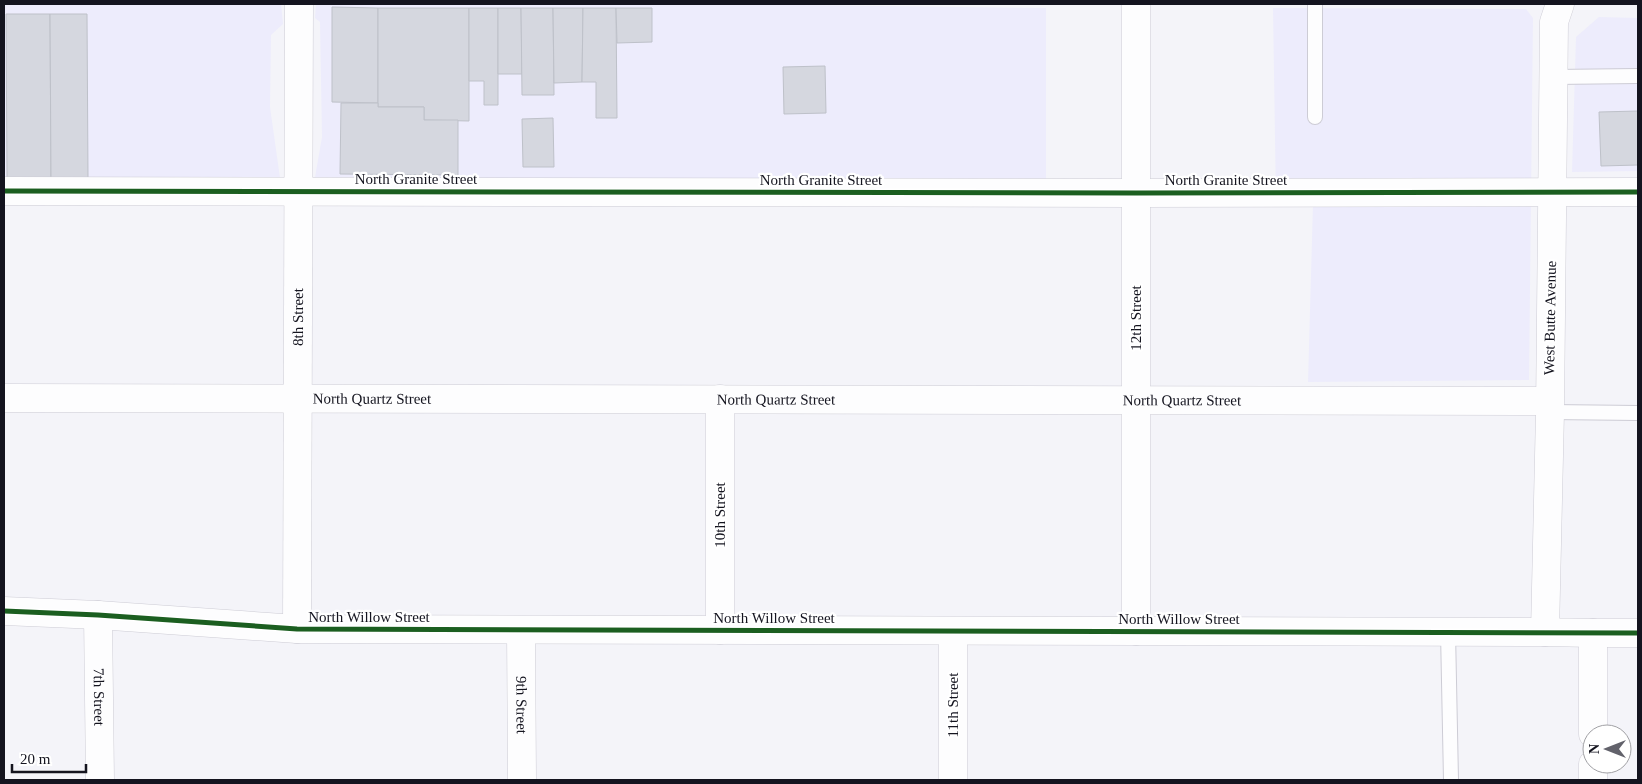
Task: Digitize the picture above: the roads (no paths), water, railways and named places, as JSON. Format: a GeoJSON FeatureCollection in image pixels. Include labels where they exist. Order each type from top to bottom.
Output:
{"type":"FeatureCollection","features":[{"type":"Feature","properties":{"kind":"street","name":"8th Street"},"geometry":{"type":"LineString","coordinates":[[297,629],[299,4]]}},
{"type":"Feature","properties":{"kind":"street","name":"12th Street"},"geometry":{"type":"LineString","coordinates":[[1136,4],[1136,631]]}},
{"type":"Feature","properties":{"kind":"street","name":"West Butte Avenue"},"geometry":{"type":"LineString","coordinates":[[1545,632],[1554,22],[1560,4]]}},
{"type":"Feature","properties":{"kind":"street","name":"North Granite Street"},"geometry":{"type":"LineString","coordinates":[[4,191],[1638,192]]}},
{"type":"Feature","properties":{"kind":"street","name":"North Quartz Street"},"geometry":{"type":"LineString","coordinates":[[4,398],[1136,400],[1549,407]]}},
{"type":"Feature","properties":{"kind":"street","name":"10th Street"},"geometry":{"type":"LineString","coordinates":[[720,399],[720,630]]}},
{"type":"Feature","properties":{"kind":"street","name":"North Willow Street"},"geometry":{"type":"LineString","coordinates":[[4,611],[297,629],[1638,633]]}},
{"type":"Feature","properties":{"kind":"street","name":"7th Street"},"geometry":{"type":"LineString","coordinates":[[98,616],[100,780]]}},
{"type":"Feature","properties":{"kind":"street","name":"9th Street"},"geometry":{"type":"LineString","coordinates":[[521,630],[522,780]]}},
{"type":"Feature","properties":{"kind":"street","name":"11th Street"},"geometry":{"type":"LineString","coordinates":[[953,631],[953,780]]}},
{"type":"Feature","properties":{"kind":"street"},"geometry":{"type":"LineString","coordinates":[[1593,724],[1594,634]]}},
{"type":"Feature","properties":{"kind":"lane"},"geometry":{"type":"LineString","coordinates":[[1315,4],[1315,117]]}},
{"type":"Feature","properties":{"kind":"lane"},"geometry":{"type":"LineString","coordinates":[[1554,77],[1638,76]]}},
{"type":"Feature","properties":{"kind":"lane"},"geometry":{"type":"LineString","coordinates":[[1549,407],[1638,412]]}},
{"type":"Feature","properties":{"kind":"lane"},"geometry":{"type":"LineString","coordinates":[[1448,632],[1451,780]]}}]}
